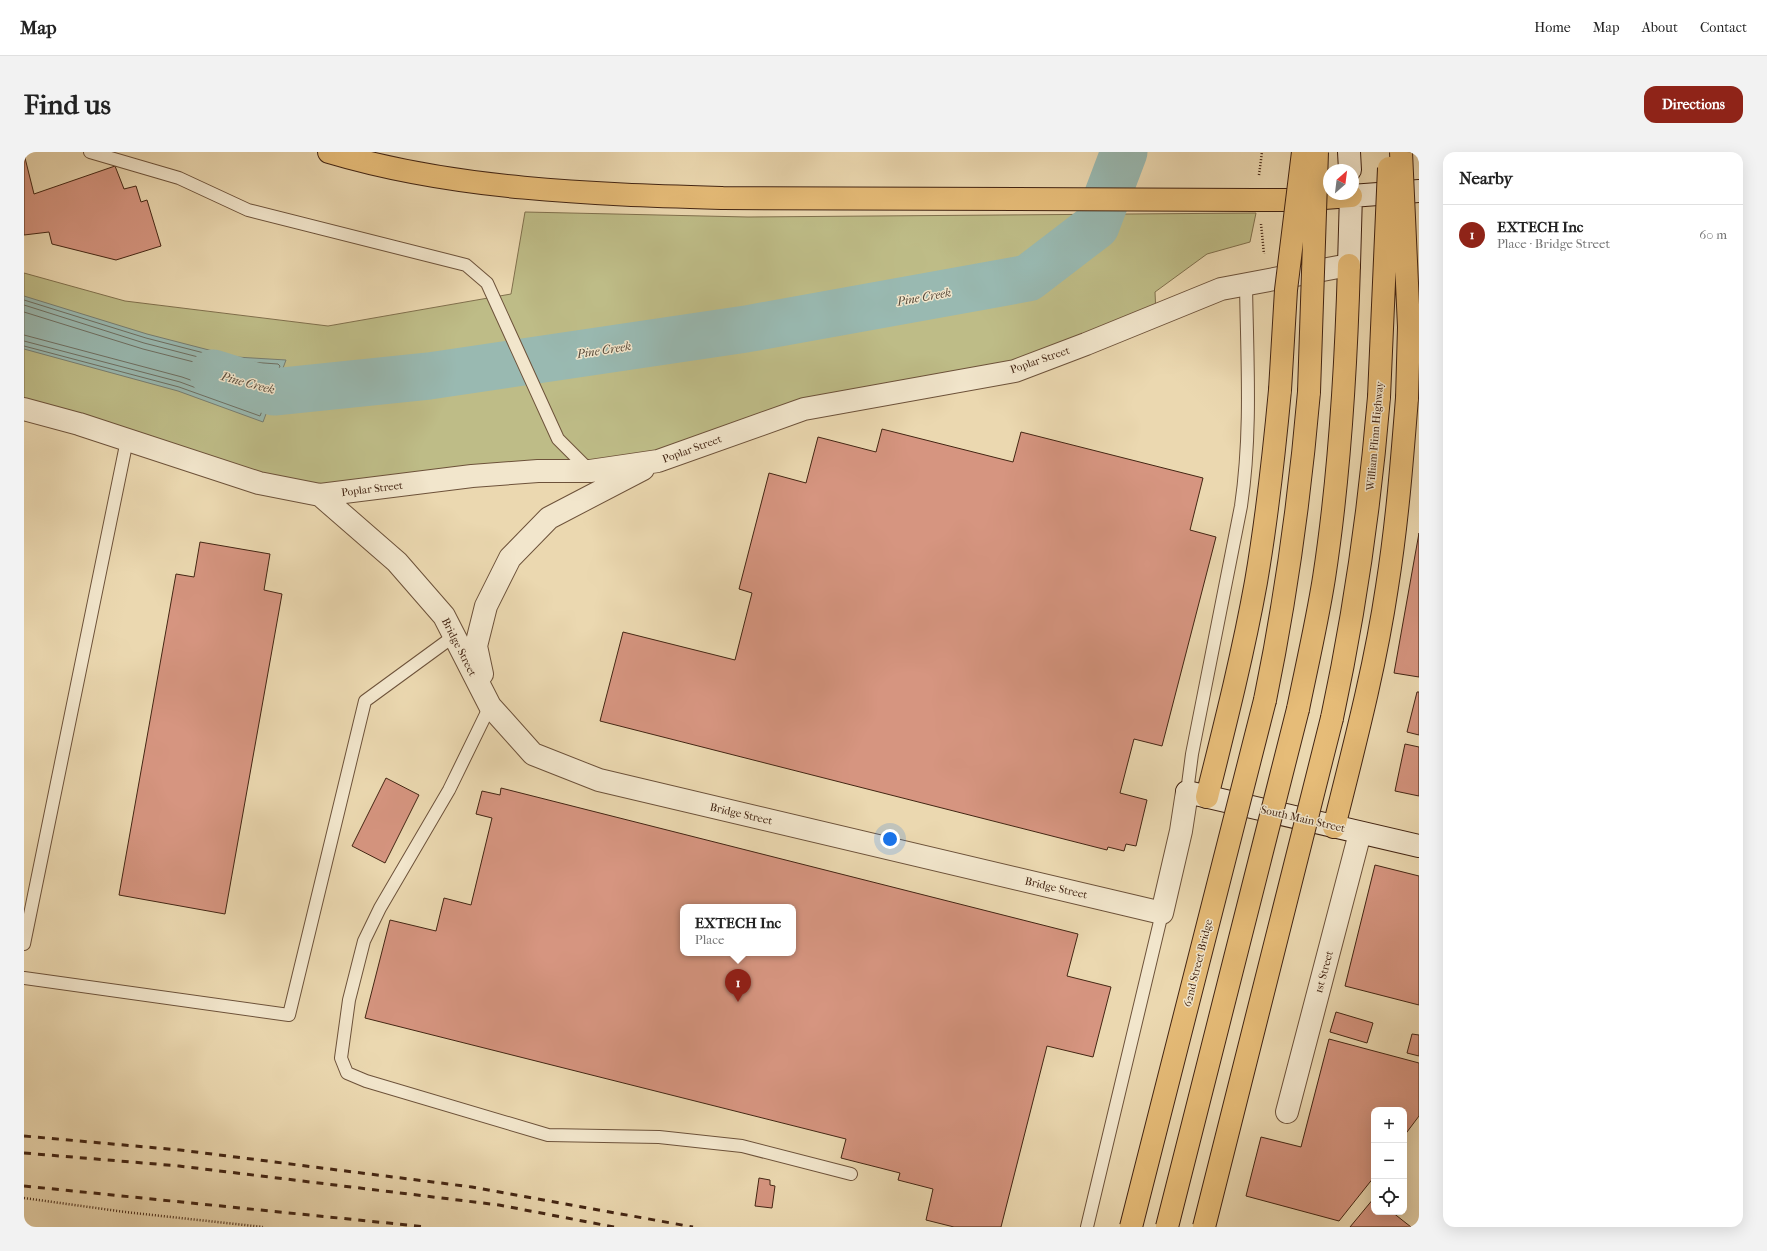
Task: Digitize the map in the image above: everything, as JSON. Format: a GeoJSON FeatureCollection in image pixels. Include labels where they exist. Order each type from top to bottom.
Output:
{"type":"FeatureCollection","features":[{"type":"Feature","properties":{"kind":"highway"},"geometry":{"type":"LineString","coordinates":[[329,152],[400,169],[458,180],[573,192],[723,198],[1297,200],[1323,198]]}},
{"type":"Feature","properties":{"kind":"highway"},"geometry":{"type":"LineString","coordinates":[[1197,794],[1231,702],[1256,581],[1274,454],[1280,390],[1286,290],[1304,152]]}},
{"type":"Feature","properties":{"kind":"highway","name":"62nd Street Bridge"},"geometry":{"type":"LineString","coordinates":[[1132,1227],[1265,700],[1280,626],[1302,470],[1308,392],[1317,152]]}},
{"type":"Feature","properties":{"kind":"highway","name":"William Flinn Highway"},"geometry":{"type":"LineString","coordinates":[[1204,1227],[1332,718],[1349,639],[1362,558],[1372,478],[1379,397],[1390,152]]}},
{"type":"Feature","properties":{"kind":"highway"},"geometry":{"type":"LineString","coordinates":[[1334,827],[1362,717],[1387,588],[1402,462],[1407,398],[1409,327],[1401,152]]}},
{"type":"Feature","properties":{"kind":"highway"},"geometry":{"type":"LineString","coordinates":[[1167,1227],[1298,709],[1324,579],[1333,512],[1345,376],[1349,265]]}},
{"type":"Feature","properties":{"kind":"street"},"geometry":{"type":"LineString","coordinates":[[1349,152],[1350,164]]}},
{"type":"Feature","properties":{"kind":"street"},"geometry":{"type":"LineString","coordinates":[[1359,195],[1419,191]]}},
{"type":"Feature","properties":{"kind":"street"},"geometry":{"type":"LineString","coordinates":[[1349,265],[1351,200]]}},
{"type":"Feature","properties":{"kind":"street","name":"Poplar Street"},"geometry":{"type":"LineString","coordinates":[[24,409],[78,424],[259,483],[320,495],[472,476],[538,471],[590,471],[658,461],[804,409],[1015,371],[1086,344],[1199,297],[1246,284],[1349,265]]}},
{"type":"Feature","properties":{"kind":"street"},"geometry":{"type":"LineString","coordinates":[[490,706],[476,646],[486,606],[510,558],[549,518],[658,461]]}},
{"type":"Feature","properties":{"kind":"street","name":"Bridge Street"},"geometry":{"type":"LineString","coordinates":[[320,495],[397,562],[444,616],[490,706],[533,754],[599,780],[1162,913]]}},
{"type":"Feature","properties":{"kind":"street"},"geometry":{"type":"LineString","coordinates":[[1162,913],[1181,831],[1197,794]]}},
{"type":"Feature","properties":{"kind":"street","name":"South Main Street"},"geometry":{"type":"LineString","coordinates":[[1197,794],[1419,846]]}},
{"type":"Feature","properties":{"kind":"street","name":"1st Street"},"geometry":{"type":"LineString","coordinates":[[1287,1112],[1360,833]]}},
{"type":"Feature","properties":{"kind":"lane"},"geometry":{"type":"LineString","coordinates":[[90,152],[179,178],[248,210],[466,265],[487,283],[504,317],[558,439],[590,471]]}},
{"type":"Feature","properties":{"kind":"lane"},"geometry":{"type":"LineString","coordinates":[[1197,794],[1192,754],[1246,474],[1248,444],[1246,284]]}},
{"type":"Feature","properties":{"kind":"lane"},"geometry":{"type":"LineString","coordinates":[[24,944],[126,440]]}},
{"type":"Feature","properties":{"kind":"lane"},"geometry":{"type":"LineString","coordinates":[[24,978],[289,1015],[365,701],[454,636]]}},
{"type":"Feature","properties":{"kind":"lane"},"geometry":{"type":"LineString","coordinates":[[490,706],[449,790],[380,908],[364,941],[349,1000],[340,1058],[347,1073],[366,1081],[548,1135],[659,1137],[742,1146],[851,1174]]}},
{"type":"Feature","properties":{"kind":"lane"},"geometry":{"type":"LineString","coordinates":[[1087,1227],[1162,913]]}},
{"type":"Feature","properties":{"kind":"path"},"geometry":{"type":"LineString","coordinates":[[24,1198],[125,1212],[263,1227]]}},
{"type":"Feature","properties":{"kind":"shaded area"},"geometry":{"type":"Polygon","coordinates":[[[525,212],[748,217],[1256,213],[1250,242],[1207,254],[1155,292],[1156,315],[1086,344],[804,409],[658,461],[320,495],[24,409],[24,273],[125,301],[328,326],[511,294],[525,212]]]}},
{"type":"Feature","properties":{"kind":"water"},"geometry":{"type":"Polygon","coordinates":[[[24,296],[147,334],[236,357],[286,360],[263,422],[178,391],[24,349],[24,296]]]}},
{"type":"Feature","properties":{"kind":"building"},"geometry":{"type":"Polygon","coordinates":[[[24,154],[34,194],[115,166],[124,189],[136,186],[141,202],[147,200],[161,246],[116,260],[52,244],[49,232],[24,235],[24,154]]]}},
{"type":"Feature","properties":{"kind":"building"},"geometry":{"type":"Polygon","coordinates":[[[882,429],[1013,462],[1021,432],[1203,478],[1190,530],[1216,537],[1162,746],[1134,739],[1120,793],[1147,800],[1136,846],[1126,844],[1124,851],[1108,847],[1107,850],[600,721],[623,632],[735,660],[752,593],[739,589],[769,473],[806,483],[818,437],[876,452],[882,429]]]}},
{"type":"Feature","properties":{"kind":"building"},"geometry":{"type":"Polygon","coordinates":[[[1419,533],[1419,677],[1394,673],[1419,533]]]}},
{"type":"Feature","properties":{"kind":"building"},"geometry":{"type":"Polygon","coordinates":[[[200,542],[270,554],[264,590],[282,594],[225,914],[119,895],[176,574],[194,577],[200,542]]]}},
{"type":"Feature","properties":{"kind":"building"},"geometry":{"type":"Polygon","coordinates":[[[1417,692],[1419,692],[1419,735],[1407,732],[1417,692]]]}},
{"type":"Feature","properties":{"kind":"building"},"geometry":{"type":"Polygon","coordinates":[[[1405,744],[1419,747],[1419,796],[1395,791],[1405,744]]]}},
{"type":"Feature","properties":{"kind":"building"},"geometry":{"type":"Polygon","coordinates":[[[386,778],[419,795],[385,863],[352,846],[386,778]]]}},
{"type":"Feature","properties":{"kind":"building"},"geometry":{"type":"Polygon","coordinates":[[[501,788],[1078,934],[1067,976],[1111,987],[1093,1057],[1047,1046],[1001,1227],[954,1227],[926,1220],[933,1189],[898,1180],[900,1173],[841,1158],[846,1139],[365,1018],[390,920],[436,931],[444,898],[471,905],[492,818],[476,814],[482,791],[500,795],[501,788]]]}},
{"type":"Feature","properties":{"kind":"building"},"geometry":{"type":"Polygon","coordinates":[[[1375,865],[1419,876],[1419,1005],[1345,986],[1375,865]]]}},
{"type":"Feature","properties":{"kind":"building"},"geometry":{"type":"Polygon","coordinates":[[[1336,1012],[1373,1023],[1367,1043],[1330,1032],[1336,1012]]]}},
{"type":"Feature","properties":{"kind":"building"},"geometry":{"type":"Polygon","coordinates":[[[1412,1034],[1419,1035],[1419,1056],[1407,1053],[1412,1034]]]}},
{"type":"Feature","properties":{"kind":"building"},"geometry":{"type":"Polygon","coordinates":[[[1329,1039],[1419,1063],[1419,1116],[1407,1132],[1407,1107],[1371,1107],[1371,1181],[1339,1221],[1246,1196],[1261,1137],[1301,1147],[1329,1039]]]}},
{"type":"Feature","properties":{"kind":"building"},"geometry":{"type":"Polygon","coordinates":[[[759,1178],[770,1180],[770,1185],[775,1186],[772,1208],[755,1206],[759,1178]]]}},
{"type":"Feature","properties":{"kind":"building"},"geometry":{"type":"Polygon","coordinates":[[[1371,1202],[1371,1215],[1396,1215],[1411,1227],[1350,1227],[1371,1202]]]}},
{"type":"Feature","properties":{"kind":"waterway","name":"Pine Creek"},"geometry":{"type":"LineString","coordinates":[[213,373],[274,392],[429,376],[746,329],[1028,278],[1096,226],[1124,152]]}},
{"type":"Feature","properties":{"kind":"railway"},"geometry":{"type":"LineString","coordinates":[[24,1136],[180,1150],[472,1187],[693,1227]]}},
{"type":"Feature","properties":{"kind":"railway"},"geometry":{"type":"LineString","coordinates":[[24,1153],[179,1166],[499,1205],[614,1227]]}},
{"type":"Feature","properties":{"kind":"railway"},"geometry":{"type":"LineString","coordinates":[[24,1186],[427,1227]]}},
{"type":"Feature","properties":{"kind":"place","name":"EXTECH Inc"},"geometry":{"type":"Point","coordinates":[738,1002]}}]}
